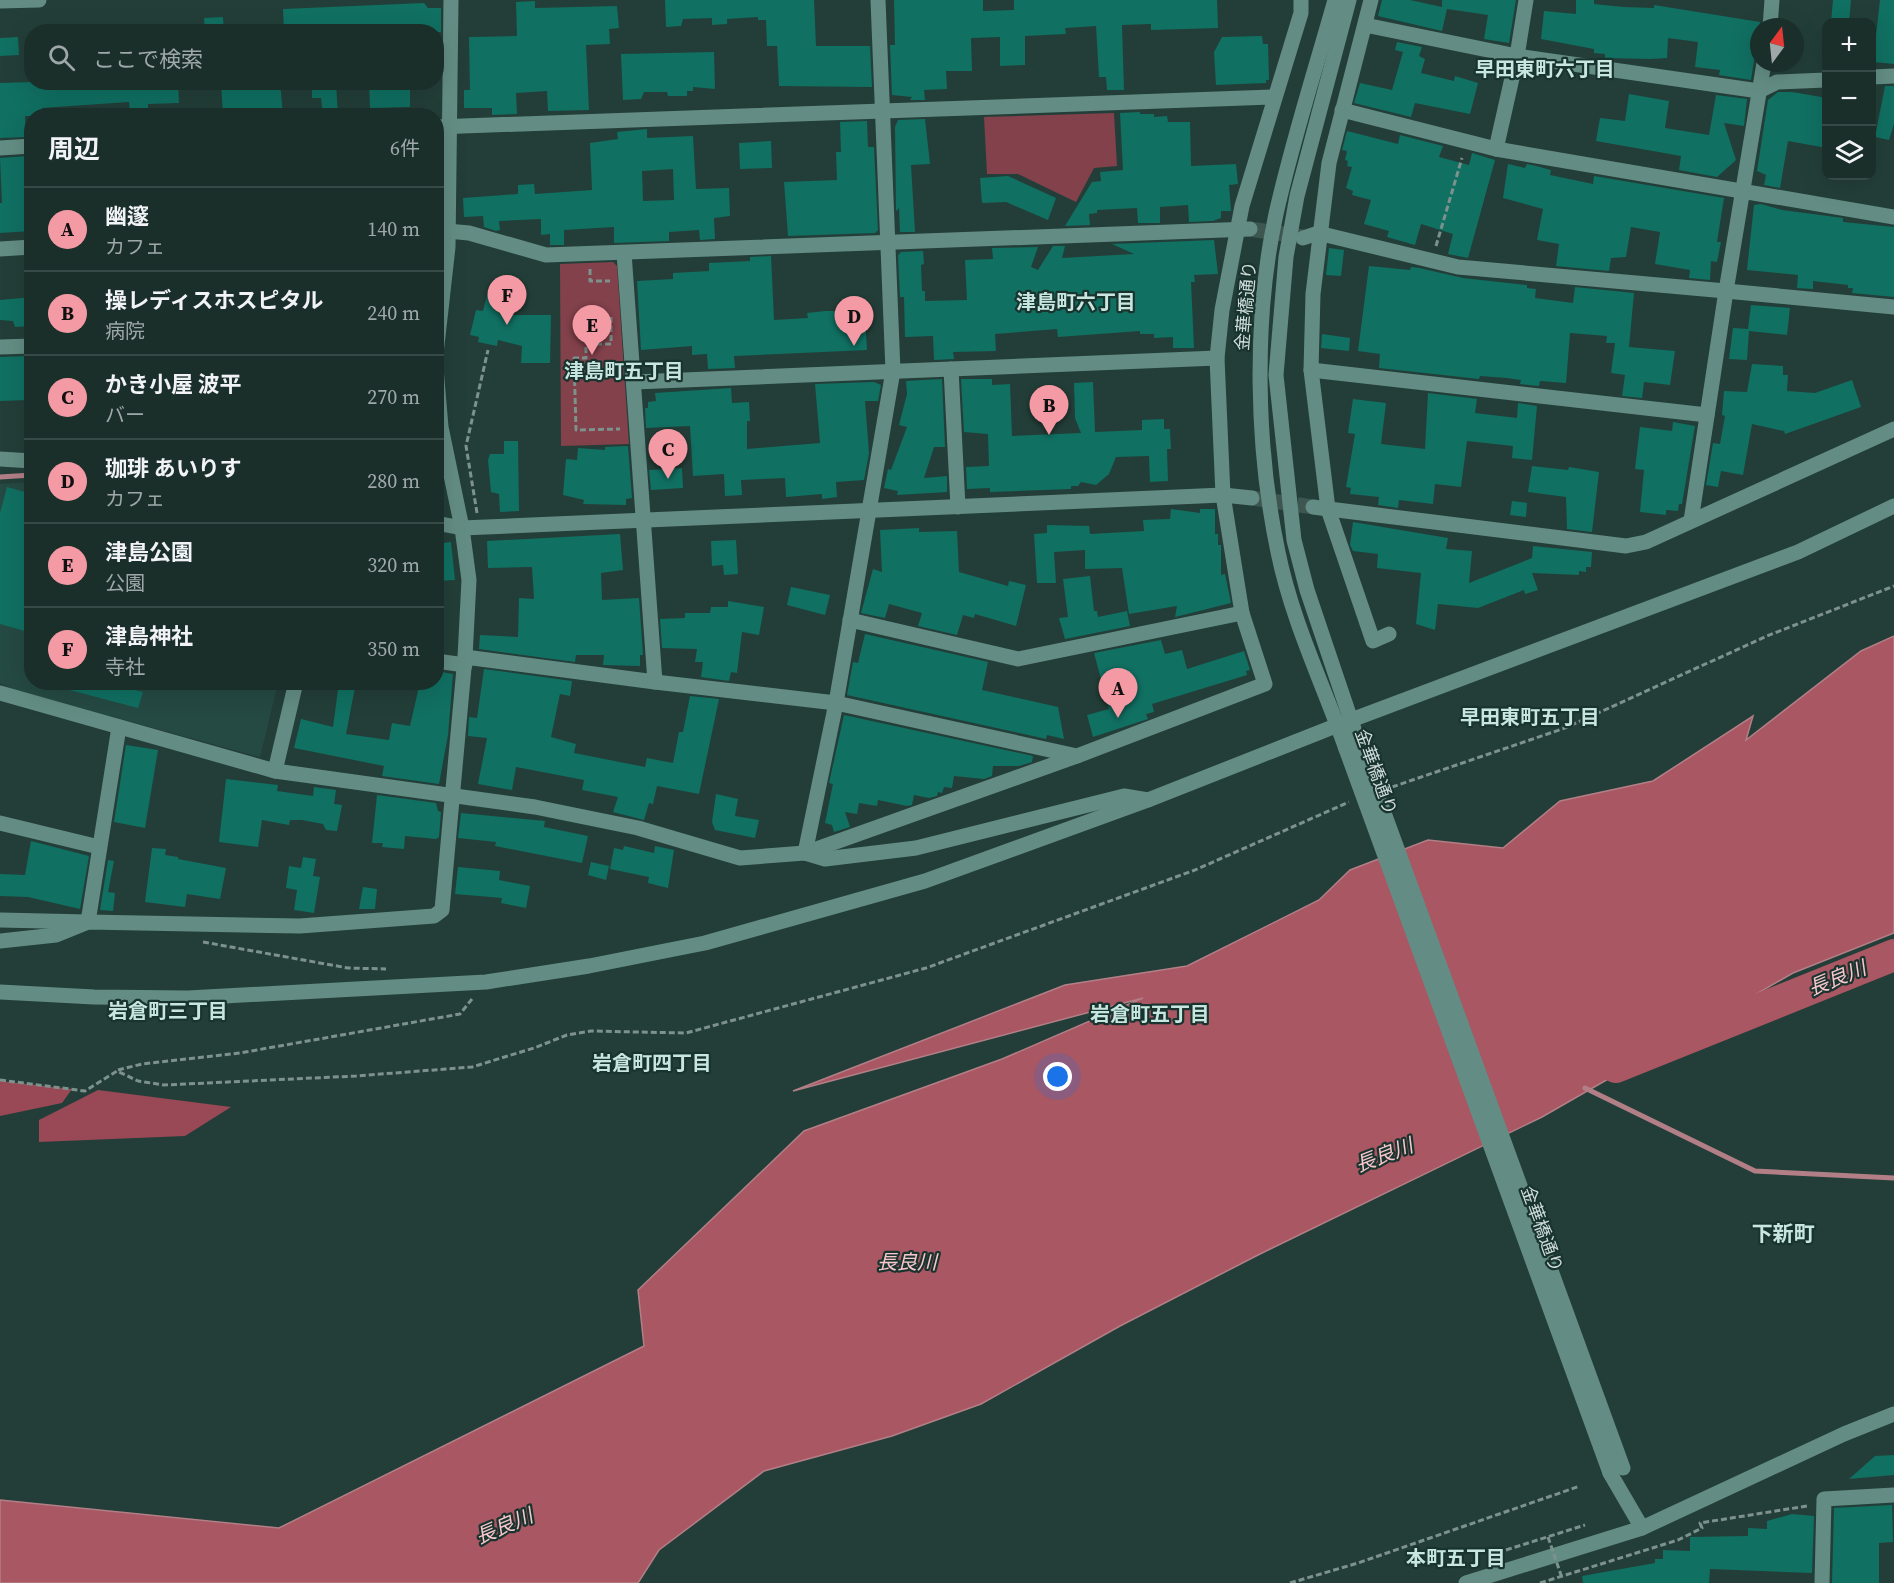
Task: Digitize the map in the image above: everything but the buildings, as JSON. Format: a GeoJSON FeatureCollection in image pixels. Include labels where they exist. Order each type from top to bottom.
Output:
{"type":"FeatureCollection","features":[{"type":"Feature","properties":{"kind":"street"},"geometry":{"type":"LineString","coordinates":[[0,1],[39,0]]}},
{"type":"Feature","properties":{"kind":"street"},"geometry":{"type":"LineString","coordinates":[[452,0],[444,127],[1274,97]]}},
{"type":"Feature","properties":{"kind":"street"},"geometry":{"type":"LineString","coordinates":[[805,853],[836,703],[871,510],[893,371],[878,0]]}},
{"type":"Feature","properties":{"kind":"street"},"geometry":{"type":"LineString","coordinates":[[0,693],[275,771],[536,807],[638,828],[740,858],[805,853],[1077,756],[1265,684],[1242,613],[1223,495],[1217,358],[1222,310],[1274,97],[1302,13],[1301,0]]}},
{"type":"Feature","properties":{"kind":"street","name":"金華橋通り"},"geometry":{"type":"LineString","coordinates":[[1335,0],[1276,216],[1264,304],[1260,374],[1266,475],[1278,554],[1304,640],[1345,723]]}},
{"type":"Feature","properties":{"kind":"street","name":"金華橋通り"},"geometry":{"type":"LineString","coordinates":[[1349,0],[1297,196],[1286,257],[1276,375],[1294,540],[1353,748],[1616,1470],[1642,1528]]}},
{"type":"Feature","properties":{"kind":"street"},"geometry":{"type":"LineString","coordinates":[[1371,0],[1329,163],[1318,233],[1313,294],[1311,370],[1320,508],[1373,641],[1389,634]]}},
{"type":"Feature","properties":{"kind":"street"},"geometry":{"type":"LineString","coordinates":[[1496,149],[1517,56],[1526,0]]}},
{"type":"Feature","properties":{"kind":"street"},"geometry":{"type":"LineString","coordinates":[[1771,18],[1772,0]]}},
{"type":"Feature","properties":{"kind":"street"},"geometry":{"type":"LineString","coordinates":[[1365,25],[1517,56],[1760,91],[1777,82],[1822,80]]}},
{"type":"Feature","properties":{"kind":"street"},"geometry":{"type":"LineString","coordinates":[[1691,521],[1763,72]]}},
{"type":"Feature","properties":{"kind":"street"},"geometry":{"type":"LineString","coordinates":[[1876,77],[1894,76]]}},
{"type":"Feature","properties":{"kind":"street"},"geometry":{"type":"LineString","coordinates":[[1342,110],[1496,149],[1894,217]]}},
{"type":"Feature","properties":{"kind":"street"},"geometry":{"type":"LineString","coordinates":[[0,148],[24,146]]}},
{"type":"Feature","properties":{"kind":"street"},"geometry":{"type":"LineString","coordinates":[[444,230],[546,255],[590,255],[1243,229]]}},
{"type":"Feature","properties":{"kind":"street"},"geometry":{"type":"LineString","coordinates":[[1303,238],[1318,233],[1458,267],[1894,307]]}},
{"type":"Feature","properties":{"kind":"street"},"geometry":{"type":"LineString","coordinates":[[444,236],[448,247],[444,283]]}},
{"type":"Feature","properties":{"kind":"street"},"geometry":{"type":"LineString","coordinates":[[0,249],[24,248]]}},
{"type":"Feature","properties":{"kind":"street"},"geometry":{"type":"LineString","coordinates":[[624,254],[656,682]]}},
{"type":"Feature","properties":{"kind":"street"},"geometry":{"type":"LineString","coordinates":[[0,347],[24,346]]}},
{"type":"Feature","properties":{"kind":"street"},"geometry":{"type":"LineString","coordinates":[[634,382],[1217,358]]}},
{"type":"Feature","properties":{"kind":"street"},"geometry":{"type":"LineString","coordinates":[[951,369],[958,507]]}},
{"type":"Feature","properties":{"kind":"street"},"geometry":{"type":"LineString","coordinates":[[1311,370],[1707,415]]}},
{"type":"Feature","properties":{"kind":"street"},"geometry":{"type":"LineString","coordinates":[[1320,508],[1626,546],[1646,542],[1894,429]]}},
{"type":"Feature","properties":{"kind":"street"},"geometry":{"type":"LineString","coordinates":[[0,920],[300,926],[434,916],[442,910],[465,661],[469,580],[462,528],[444,441]]}},
{"type":"Feature","properties":{"kind":"street"},"geometry":{"type":"LineString","coordinates":[[0,459],[24,460]]}},
{"type":"Feature","properties":{"kind":"street"},"geometry":{"type":"LineString","coordinates":[[444,525],[462,528],[1223,495],[1252,498]]}},
{"type":"Feature","properties":{"kind":"street"},"geometry":{"type":"LineString","coordinates":[[0,992],[188,999],[486,982],[589,966],[705,943],[925,881],[1148,800],[1798,552],[1894,506]]}},
{"type":"Feature","properties":{"kind":"street"},"geometry":{"type":"LineString","coordinates":[[850,620],[1017,659],[1242,613]]}},
{"type":"Feature","properties":{"kind":"street"},"geometry":{"type":"LineString","coordinates":[[444,661],[465,661],[836,703],[1077,756]]}},
{"type":"Feature","properties":{"kind":"street"},"geometry":{"type":"LineString","coordinates":[[275,771],[294,690]]}},
{"type":"Feature","properties":{"kind":"street"},"geometry":{"type":"LineString","coordinates":[[88,922],[119,727]]}},
{"type":"Feature","properties":{"kind":"street"},"geometry":{"type":"LineString","coordinates":[[805,853],[825,859],[916,848],[1124,796],[1148,800]]}},
{"type":"Feature","properties":{"kind":"street"},"geometry":{"type":"LineString","coordinates":[[0,823],[99,847]]}},
{"type":"Feature","properties":{"kind":"street"},"geometry":{"type":"LineString","coordinates":[[0,940],[56,935],[88,922]]}},
{"type":"Feature","properties":{"kind":"street"},"geometry":{"type":"LineString","coordinates":[[1466,1583],[1642,1528],[1844,1434],[1894,1414]]}},
{"type":"Feature","properties":{"kind":"street"},"geometry":{"type":"LineString","coordinates":[[1822,1583],[1824,1499],[1894,1495]]}},
{"type":"Feature","properties":{"kind":"path"},"geometry":{"type":"LineString","coordinates":[[1431,261],[1467,142]]}},
{"type":"Feature","properties":{"kind":"path"},"geometry":{"type":"LineString","coordinates":[[590,255],[590,281],[610,281],[610,292]]}},
{"type":"Feature","properties":{"kind":"path"},"geometry":{"type":"LineString","coordinates":[[610,315],[611,344],[592,344],[592,340],[586,340],[586,358],[574,358],[576,430],[626,429],[626,416],[637,416]]}},
{"type":"Feature","properties":{"kind":"path"},"geometry":{"type":"LineString","coordinates":[[480,527],[466,446],[488,350]]}},
{"type":"Feature","properties":{"kind":"path"},"geometry":{"type":"LineString","coordinates":[[1389,788],[1565,728],[1767,636],[1894,586]]}},
{"type":"Feature","properties":{"kind":"path"},"geometry":{"type":"LineString","coordinates":[[117,1071],[138,1081],[165,1084],[416,1072],[472,1067],[591,1031],[686,1033],[926,969],[1195,870],[1356,799]]}},
{"type":"Feature","properties":{"kind":"path"},"geometry":{"type":"LineString","coordinates":[[198,941],[348,968],[392,970]]}},
{"type":"Feature","properties":{"kind":"path"},"geometry":{"type":"LineString","coordinates":[[0,1080],[85,1091],[117,1071],[142,1064],[240,1053],[460,1014],[486,982]]}},
{"type":"Feature","properties":{"kind":"path"},"geometry":{"type":"LineString","coordinates":[[1290,1583],[1358,1563],[1580,1486]]}},
{"type":"Feature","properties":{"kind":"path"},"geometry":{"type":"LineString","coordinates":[[1540,1583],[1678,1540],[1702,1528],[1700,1523],[1824,1503]]}},
{"type":"Feature","properties":{"kind":"path"},"geometry":{"type":"LineString","coordinates":[[1506,1550],[1585,1525]]}},
{"type":"Feature","properties":{"kind":"path"},"geometry":{"type":"LineString","coordinates":[[1548,1537],[1562,1578]]}},
{"type":"Feature","properties":{"kind":"shaded area"},"geometry":{"type":"Polygon","coordinates":[[[1114,113],[1117,166],[1094,168],[1076,202],[1018,174],[987,174],[984,117],[1114,113]]]}},
{"type":"Feature","properties":{"kind":"shaded area"},"geometry":{"type":"Polygon","coordinates":[[[613,262],[617,266],[629,444],[561,446],[560,264],[613,262]]]}},
{"type":"Feature","properties":{"kind":"shaded area"},"geometry":{"type":"Polygon","coordinates":[[[24,482],[24,690],[276,690],[260,757],[15,690],[0,683],[0,484],[24,482]]]}},
{"type":"Feature","properties":{"kind":"shaded area"},"geometry":{"type":"Polygon","coordinates":[[[0,1081],[72,1089],[62,1103],[0,1116],[0,1081]]]}},
{"type":"Feature","properties":{"kind":"shaded area"},"geometry":{"type":"Polygon","coordinates":[[[98,1090],[231,1107],[185,1136],[39,1142],[39,1120],[98,1090]]]}},
{"type":"Feature","properties":{"kind":"water","name":"長良川"},"geometry":{"type":"Polygon","coordinates":[[[1894,636],[1894,933],[1793,973],[1542,1117],[1258,1255],[1120,1326],[981,1404],[892,1436],[764,1471],[659,1550],[638,1583],[0,1583],[0,1500],[279,1528],[644,1346],[638,1290],[804,1131],[1002,1059],[1143,998],[793,1091],[1065,985],[1187,966],[1319,900],[1350,870],[1428,840],[1503,848],[1560,801],[1653,781],[1753,716],[1746,740],[1861,651],[1894,636]]]}},
{"type":"Feature","properties":{"kind":"waterway"},"geometry":{"type":"LineString","coordinates":[[0,477],[24,476]]}},
{"type":"Feature","properties":{"kind":"waterway","name":"長良川"},"geometry":{"type":"LineString","coordinates":[[1616,1067],[1894,955]]}},
{"type":"Feature","properties":{"kind":"waterway"},"geometry":{"type":"LineString","coordinates":[[1585,1088],[1755,1171],[1894,1178]]}},
{"type":"Feature","properties":{"kind":"tunnel"},"geometry":{"type":"LineString","coordinates":[[1250,229],[1303,237]]}},
{"type":"Feature","properties":{"kind":"tunnel"},"geometry":{"type":"LineString","coordinates":[[1252,498],[1313,507]]}},
{"type":"Feature","properties":{"kind":"place","name":"津島神社"},"geometry":{"type":"Point","coordinates":[507,325]}},
{"type":"Feature","properties":{"kind":"place","name":"珈琲 あいりす"},"geometry":{"type":"Point","coordinates":[854,346]}},
{"type":"Feature","properties":{"kind":"place","name":"津島公園"},"geometry":{"type":"Point","coordinates":[592,355]}},
{"type":"Feature","properties":{"kind":"place","name":"操レディスホスピタル"},"geometry":{"type":"Point","coordinates":[1049,435]}},
{"type":"Feature","properties":{"kind":"place","name":"かき小屋 波平"},"geometry":{"type":"Point","coordinates":[668,479]}},
{"type":"Feature","properties":{"kind":"place","name":"幽邃"},"geometry":{"type":"Point","coordinates":[1118,718]}},
{"type":"Feature","properties":{"kind":"district","name":"早田東町六丁目"},"geometry":{"type":"Point","coordinates":[1545,69]}},
{"type":"Feature","properties":{"kind":"district","name":"津島町六丁目"},"geometry":{"type":"Point","coordinates":[1076,302]}},
{"type":"Feature","properties":{"kind":"district","name":"津島町五丁目"},"geometry":{"type":"Point","coordinates":[624,371]}},
{"type":"Feature","properties":{"kind":"district","name":"早田東町五丁目"},"geometry":{"type":"Point","coordinates":[1530,717]}},
{"type":"Feature","properties":{"kind":"district","name":"岩倉町三丁目"},"geometry":{"type":"Point","coordinates":[168,1011]}},
{"type":"Feature","properties":{"kind":"district","name":"岩倉町五丁目"},"geometry":{"type":"Point","coordinates":[1150,1014]}},
{"type":"Feature","properties":{"kind":"district","name":"岩倉町四丁目"},"geometry":{"type":"Point","coordinates":[652,1063]}},
{"type":"Feature","properties":{"kind":"district","name":"下新町"},"geometry":{"type":"Point","coordinates":[1783,1234]}},
{"type":"Feature","properties":{"kind":"district","name":"本町五丁目"},"geometry":{"type":"Point","coordinates":[1456,1558]}}]}
